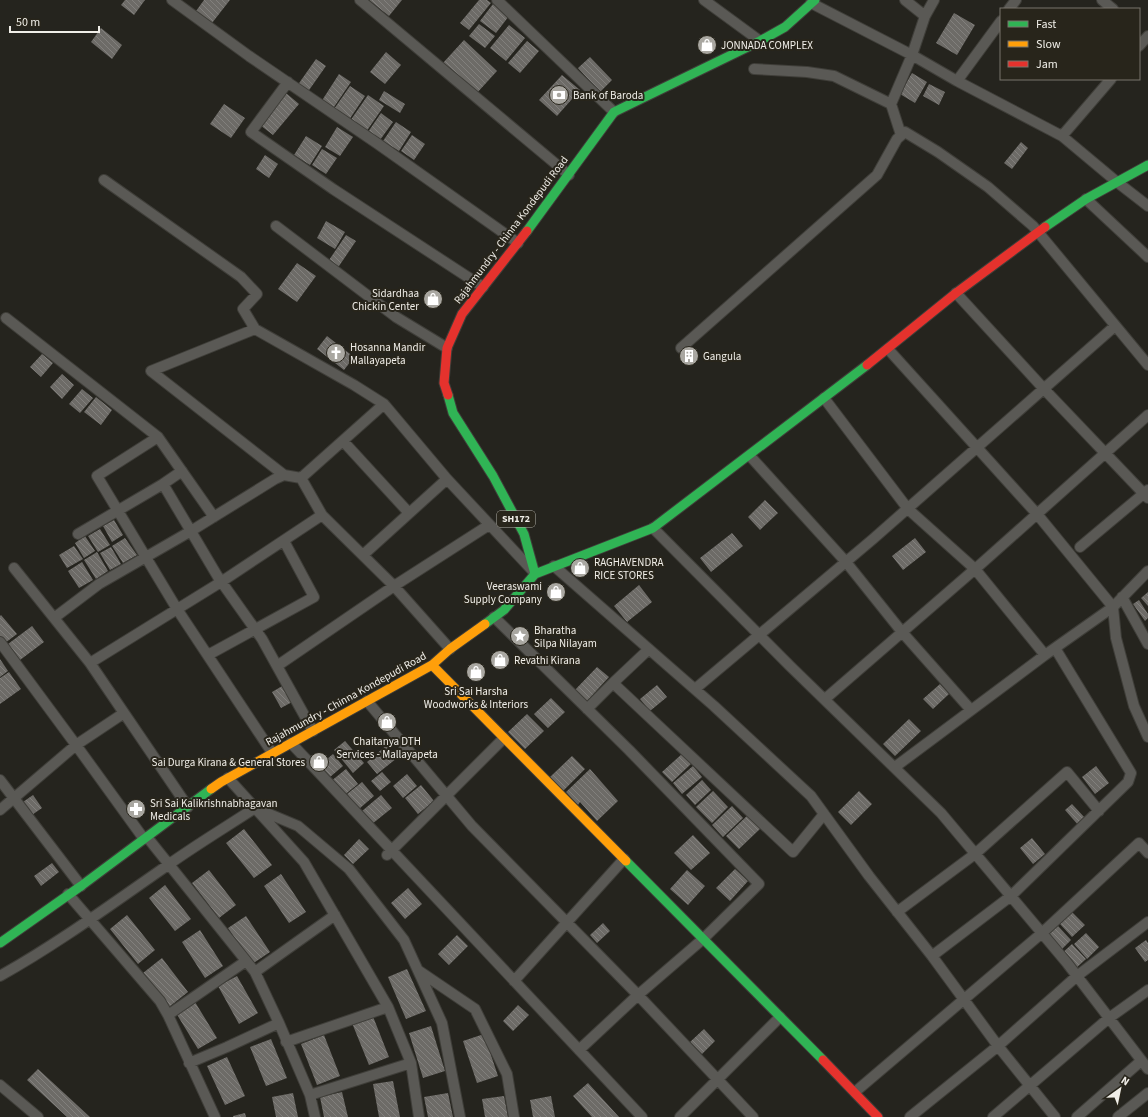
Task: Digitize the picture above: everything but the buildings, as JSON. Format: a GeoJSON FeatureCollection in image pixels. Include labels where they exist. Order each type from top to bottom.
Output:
{"type":"FeatureCollection","features":[{"type":"Feature","properties":{"kind":"main road","name":"Rajahmundry - Chinna Kondepudi Road"},"geometry":{"type":"LineString","coordinates":[[0,943],[81,886],[228,778],[432,665],[450,649],[504,610],[535,574],[524,534],[493,476],[453,413],[444,383],[447,348],[462,314],[518,243],[614,112],[760,41],[785,27],[813,2]]}},
{"type":"Feature","properties":{"kind":"main road"},"geometry":{"type":"LineString","coordinates":[[535,574],[653,528],[750,456],[888,349],[956,293],[1038,232],[1086,199],[1148,165]]}},
{"type":"Feature","properties":{"kind":"main road"},"geometry":{"type":"LineString","coordinates":[[432,665],[878,1117]]}},
{"type":"Feature","properties":{"kind":"street"},"geometry":{"type":"LineString","coordinates":[[172,0],[518,243]]}},
{"type":"Feature","properties":{"kind":"street"},"geometry":{"type":"LineString","coordinates":[[361,0],[569,175]]}},
{"type":"Feature","properties":{"kind":"street"},"geometry":{"type":"LineString","coordinates":[[497,0],[614,112]]}},
{"type":"Feature","properties":{"kind":"street"},"geometry":{"type":"LineString","coordinates":[[704,0],[760,41]]}},
{"type":"Feature","properties":{"kind":"street"},"geometry":{"type":"LineString","coordinates":[[905,0],[925,16]]}},
{"type":"Feature","properties":{"kind":"street"},"geometry":{"type":"LineString","coordinates":[[901,135],[891,104],[912,55],[925,16],[934,0]]}},
{"type":"Feature","properties":{"kind":"street"},"geometry":{"type":"LineString","coordinates":[[1104,0],[1112,8]]}},
{"type":"Feature","properties":{"kind":"street"},"geometry":{"type":"LineString","coordinates":[[813,2],[957,81],[1062,136],[1148,206]]}},
{"type":"Feature","properties":{"kind":"street"},"geometry":{"type":"LineString","coordinates":[[957,81],[1000,22]]}},
{"type":"Feature","properties":{"kind":"street"},"geometry":{"type":"LineString","coordinates":[[754,69],[807,72],[834,76],[891,104]]}},
{"type":"Feature","properties":{"kind":"street"},"geometry":{"type":"LineString","coordinates":[[1062,136],[1110,80]]}},
{"type":"Feature","properties":{"kind":"street"},"geometry":{"type":"LineString","coordinates":[[288,82],[251,132],[333,189],[484,287]]}},
{"type":"Feature","properties":{"kind":"street"},"geometry":{"type":"LineString","coordinates":[[681,348],[877,175],[897,139],[904,132],[938,152],[982,182],[1027,221],[1038,232],[1148,365]]}},
{"type":"Feature","properties":{"kind":"street"},"geometry":{"type":"LineString","coordinates":[[104,180],[242,277],[258,294],[243,309],[255,329],[354,385],[384,404],[447,479],[535,574]]}},
{"type":"Feature","properties":{"kind":"street"},"geometry":{"type":"LineString","coordinates":[[1086,199],[1148,257]]}},
{"type":"Feature","properties":{"kind":"street"},"geometry":{"type":"LineString","coordinates":[[276,226],[396,317],[447,348]]}},
{"type":"Feature","properties":{"kind":"street"},"geometry":{"type":"LineString","coordinates":[[956,293],[1105,453],[1147,494],[1080,547]]}},
{"type":"Feature","properties":{"kind":"street"},"geometry":{"type":"LineString","coordinates":[[6,318],[158,437],[214,518]]}},
{"type":"Feature","properties":{"kind":"street"},"geometry":{"type":"LineString","coordinates":[[695,689],[760,636],[908,509],[1115,326]]}},
{"type":"Feature","properties":{"kind":"street"},"geometry":{"type":"LineString","coordinates":[[255,329],[151,371],[284,476]]}},
{"type":"Feature","properties":{"kind":"street"},"geometry":{"type":"LineString","coordinates":[[888,349],[1037,514],[1112,607],[1116,638],[1134,706],[1148,737]]}},
{"type":"Feature","properties":{"kind":"street"},"geometry":{"type":"LineString","coordinates":[[824,398],[908,509],[975,569],[1045,655]]}},
{"type":"Feature","properties":{"kind":"street"},"geometry":{"type":"LineString","coordinates":[[54,618],[99,584],[191,532],[275,479],[284,476],[301,478],[384,404]]}},
{"type":"Feature","properties":{"kind":"street"},"geometry":{"type":"LineString","coordinates":[[825,699],[975,569],[1148,414]]}},
{"type":"Feature","properties":{"kind":"street"},"geometry":{"type":"LineString","coordinates":[[158,437],[97,476],[177,609],[273,754]]}},
{"type":"Feature","properties":{"kind":"street"},"geometry":{"type":"LineString","coordinates":[[343,441],[409,513]]}},
{"type":"Feature","properties":{"kind":"street"},"geometry":{"type":"LineString","coordinates":[[750,456],[846,562],[902,632],[971,710]]}},
{"type":"Feature","properties":{"kind":"street"},"geometry":{"type":"LineString","coordinates":[[78,534],[163,484],[182,471]]}},
{"type":"Feature","properties":{"kind":"street"},"geometry":{"type":"LineString","coordinates":[[301,478],[322,516],[394,586],[450,649]]}},
{"type":"Feature","properties":{"kind":"street"},"geometry":{"type":"LineString","coordinates":[[363,555],[447,479]]}},
{"type":"Feature","properties":{"kind":"street"},"geometry":{"type":"LineString","coordinates":[[163,484],[221,582],[256,630],[313,731]]}},
{"type":"Feature","properties":{"kind":"street"},"geometry":{"type":"LineString","coordinates":[[90,663],[221,582],[322,516]]}},
{"type":"Feature","properties":{"kind":"street"},"geometry":{"type":"LineString","coordinates":[[277,666],[394,586],[489,525]]}},
{"type":"Feature","properties":{"kind":"street"},"geometry":{"type":"LineString","coordinates":[[653,528],[760,636],[895,767],[940,813],[1077,976],[1148,1069]]}},
{"type":"Feature","properties":{"kind":"street"},"geometry":{"type":"LineString","coordinates":[[208,655],[314,598],[284,541]]}},
{"type":"Feature","properties":{"kind":"street"},"geometry":{"type":"LineString","coordinates":[[554,566],[695,689],[811,796],[869,876],[932,956],[998,1046],[1055,1117]]}},
{"type":"Feature","properties":{"kind":"street"},"geometry":{"type":"LineString","coordinates":[[14,568],[90,663],[188,807]]}},
{"type":"Feature","properties":{"kind":"street"},"geometry":{"type":"LineString","coordinates":[[895,767],[1112,607],[1147,573]]}},
{"type":"Feature","properties":{"kind":"street"},"geometry":{"type":"LineString","coordinates":[[1122,598],[1148,644]]}},
{"type":"Feature","properties":{"kind":"street"},"geometry":{"type":"LineString","coordinates":[[494,617],[760,884],[703,938],[638,995],[579,1050]]}},
{"type":"Feature","properties":{"kind":"street"},"geometry":{"type":"LineString","coordinates":[[0,642],[145,838],[169,864],[255,972],[310,1095],[315,1117]]}},
{"type":"Feature","properties":{"kind":"street"},"geometry":{"type":"LineString","coordinates":[[932,956],[1011,896],[1128,782],[1131,773],[1055,648]]}},
{"type":"Feature","properties":{"kind":"street"},"geometry":{"type":"LineString","coordinates":[[587,709],[649,649]]}},
{"type":"Feature","properties":{"kind":"street"},"geometry":{"type":"LineString","coordinates":[[613,683],[793,852],[824,814]]}},
{"type":"Feature","properties":{"kind":"street"},"geometry":{"type":"LineString","coordinates":[[367,701],[472,826],[638,995],[753,1117]]}},
{"type":"Feature","properties":{"kind":"street"},"geometry":{"type":"LineString","coordinates":[[0,810],[76,745],[124,713]]}},
{"type":"Feature","properties":{"kind":"street"},"geometry":{"type":"LineString","coordinates":[[389,853],[504,738]]}},
{"type":"Feature","properties":{"kind":"street"},"geometry":{"type":"LineString","coordinates":[[291,743],[389,853],[514,981],[642,1117]]}},
{"type":"Feature","properties":{"kind":"street"},"geometry":{"type":"LineString","coordinates":[[897,912],[975,854],[1067,772],[1099,811]]}},
{"type":"Feature","properties":{"kind":"street"},"geometry":{"type":"LineString","coordinates":[[228,778],[304,862],[388,1007],[411,1063],[419,1117]]}},
{"type":"Feature","properties":{"kind":"street"},"geometry":{"type":"LineString","coordinates":[[0,780],[81,886]]}},
{"type":"Feature","properties":{"kind":"street"},"geometry":{"type":"LineString","coordinates":[[0,976],[27,961],[90,920],[169,864],[255,808]]}},
{"type":"Feature","properties":{"kind":"street"},"geometry":{"type":"LineString","coordinates":[[255,808],[298,826],[349,869],[404,940],[442,1023],[460,1117]]}},
{"type":"Feature","properties":{"kind":"street"},"geometry":{"type":"LineString","coordinates":[[855,1092],[1042,933],[1139,843],[1148,853]]}},
{"type":"Feature","properties":{"kind":"street"},"geometry":{"type":"LineString","coordinates":[[514,981],[624,859]]}},
{"type":"Feature","properties":{"kind":"street"},"geometry":{"type":"LineString","coordinates":[[68,894],[160,1001],[168,1015],[215,1117]]}},
{"type":"Feature","properties":{"kind":"street"},"geometry":{"type":"LineString","coordinates":[[255,972],[335,914]]}},
{"type":"Feature","properties":{"kind":"street"},"geometry":{"type":"LineString","coordinates":[[910,1117],[998,1046],[1077,976],[1148,922]]}},
{"type":"Feature","properties":{"kind":"street"},"geometry":{"type":"LineString","coordinates":[[168,1015],[246,961]]}},
{"type":"Feature","properties":{"kind":"street"},"geometry":{"type":"LineString","coordinates":[[418,971],[475,1009],[507,1074],[514,1117]]}},
{"type":"Feature","properties":{"kind":"street"},"geometry":{"type":"LineString","coordinates":[[993,1117],[1109,1018],[1148,990]]}},
{"type":"Feature","properties":{"kind":"street"},"geometry":{"type":"LineString","coordinates":[[286,1042],[388,1007]]}},
{"type":"Feature","properties":{"kind":"street"},"geometry":{"type":"LineString","coordinates":[[680,1117],[780,1017]]}},
{"type":"Feature","properties":{"kind":"street"},"geometry":{"type":"LineString","coordinates":[[189,1062],[227,1048],[279,1023]]}},
{"type":"Feature","properties":{"kind":"street"},"geometry":{"type":"LineString","coordinates":[[1076,1117],[1141,1061]]}},
{"type":"Feature","properties":{"kind":"street"},"geometry":{"type":"LineString","coordinates":[[310,1095],[411,1063]]}},
{"type":"Feature","properties":{"kind":"street"},"geometry":{"type":"LineString","coordinates":[[0,1085],[38,1117]]}},
{"type":"Feature","properties":{"kind":"street"},"geometry":{"type":"LineString","coordinates":[[1118,1117],[1148,1093]]}},
{"type":"Feature","properties":{"kind":"traffic: fast"},"geometry":{"type":"LineString","coordinates":[[527,231],[614,112],[760,41],[785,27],[815,0]]}},
{"type":"Feature","properties":{"kind":"traffic: fast"},"geometry":{"type":"LineString","coordinates":[[1045,227],[1086,199],[1148,165]]}},
{"type":"Feature","properties":{"kind":"traffic: fast"},"geometry":{"type":"LineString","coordinates":[[535,574],[653,528],[867,365]]}},
{"type":"Feature","properties":{"kind":"traffic: fast"},"geometry":{"type":"LineString","coordinates":[[448,395],[453,413],[493,476],[524,534],[535,574],[504,610],[485,624]]}},
{"type":"Feature","properties":{"kind":"traffic: fast"},"geometry":{"type":"LineString","coordinates":[[0,943],[81,886],[211,789]]}},
{"type":"Feature","properties":{"kind":"traffic: fast"},"geometry":{"type":"LineString","coordinates":[[626,861],[823,1060]]}},
{"type":"Feature","properties":{"kind":"traffic: slow"},"geometry":{"type":"LineString","coordinates":[[211,789],[221,782],[432,665],[450,649],[485,624]]}},
{"type":"Feature","properties":{"kind":"traffic: slow"},"geometry":{"type":"LineString","coordinates":[[432,665],[626,861]]}},
{"type":"Feature","properties":{"kind":"traffic: jam"},"geometry":{"type":"LineString","coordinates":[[867,365],[956,293],[1045,227]]}},
{"type":"Feature","properties":{"kind":"traffic: jam"},"geometry":{"type":"LineString","coordinates":[[448,395],[444,383],[447,348],[462,314],[527,231]]}},
{"type":"Feature","properties":{"kind":"traffic: jam"},"geometry":{"type":"LineString","coordinates":[[823,1060],[878,1117]]}},
{"type":"Feature","properties":{"kind":"place","name":"JONNADA COMPLEX"},"geometry":{"type":"Point","coordinates":[707,45]}},
{"type":"Feature","properties":{"kind":"place","name":"Bank of Baroda"},"geometry":{"type":"Point","coordinates":[559,95]}},
{"type":"Feature","properties":{"kind":"place","name":"Sidardhaa Chickin Center"},"geometry":{"type":"Point","coordinates":[433,299]}},
{"type":"Feature","properties":{"kind":"place","name":"Hosanna Mandir Mallayapeta"},"geometry":{"type":"Point","coordinates":[336,353]}},
{"type":"Feature","properties":{"kind":"place","name":"Gangula"},"geometry":{"type":"Point","coordinates":[689,356]}},
{"type":"Feature","properties":{"kind":"place","name":"RAGHAVENDRA RICE STORES"},"geometry":{"type":"Point","coordinates":[580,568]}},
{"type":"Feature","properties":{"kind":"place","name":"Veeraswami Supply Company"},"geometry":{"type":"Point","coordinates":[556,592]}},
{"type":"Feature","properties":{"kind":"place","name":"Bharatha Silpa Nilayam"},"geometry":{"type":"Point","coordinates":[520,636]}},
{"type":"Feature","properties":{"kind":"place","name":"Revathi Kirana"},"geometry":{"type":"Point","coordinates":[500,660]}},
{"type":"Feature","properties":{"kind":"place","name":"Sri Sai Harsha Woodworks & Interiors"},"geometry":{"type":"Point","coordinates":[476,672]}},
{"type":"Feature","properties":{"kind":"place","name":"Chaitanya DTH Services - Mallayapeta"},"geometry":{"type":"Point","coordinates":[387,722]}},
{"type":"Feature","properties":{"kind":"place","name":"Sai Durga Kirana & General Stores"},"geometry":{"type":"Point","coordinates":[319,762]}},
{"type":"Feature","properties":{"kind":"place","name":"Sri Sai Kalikrishnabhagavan Medicals"},"geometry":{"type":"Point","coordinates":[136,809]}}]}
